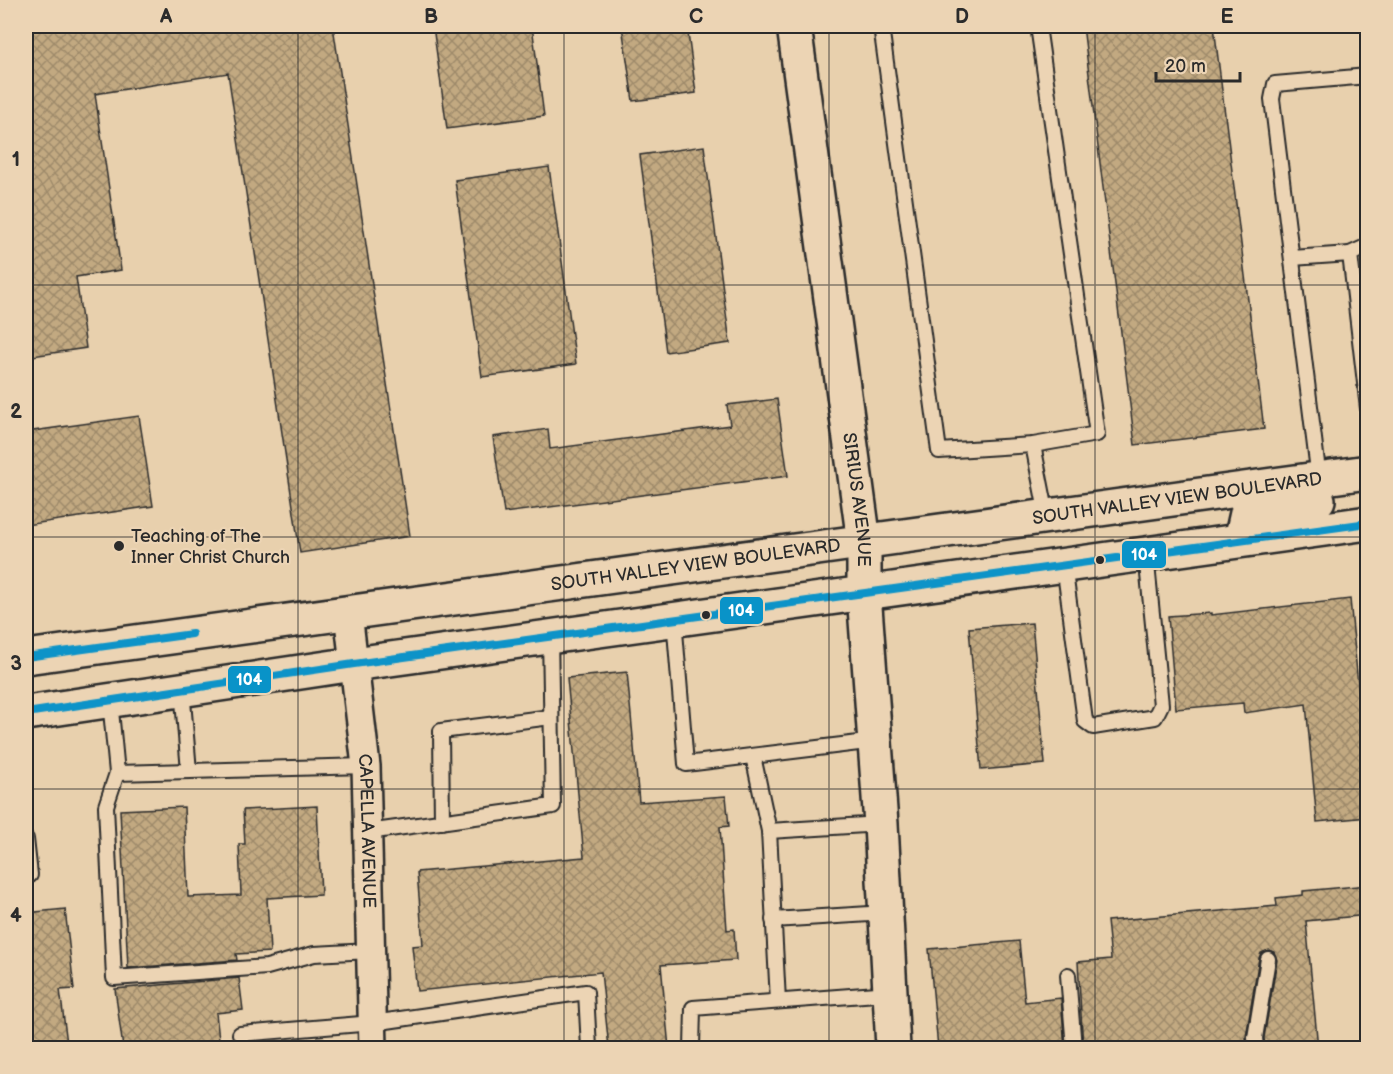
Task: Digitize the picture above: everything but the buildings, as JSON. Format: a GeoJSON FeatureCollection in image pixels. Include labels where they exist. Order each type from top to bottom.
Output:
{"type":"FeatureCollection","features":[{"type":"Feature","properties":{"kind":"main road","name":"SIRIUS AVENUE"},"geometry":{"type":"LineString","coordinates":[[794,26],[864,542],[864,593],[881,824],[893,1048]]}},
{"type":"Feature","properties":{"kind":"main road","name":"SOUTH VALLEY VIEW BOULEVARD"},"geometry":{"type":"LineString","coordinates":[[26,657],[1368,472]]}},
{"type":"Feature","properties":{"kind":"main road"},"geometry":{"type":"LineString","coordinates":[[1241,540],[1247,513],[1346,495],[1368,485]]}},
{"type":"Feature","properties":{"kind":"main road"},"geometry":{"type":"LineString","coordinates":[[26,713],[182,688],[1368,523]]}},
{"type":"Feature","properties":{"kind":"main road"},"geometry":{"type":"LineString","coordinates":[[543,587],[550,636]]}},
{"type":"Feature","properties":{"kind":"main road"},"geometry":{"type":"LineString","coordinates":[[254,626],[262,677]]}},
{"type":"Feature","properties":{"kind":"street","name":"CAPELLA AVENUE"},"geometry":{"type":"LineString","coordinates":[[348,613],[366,766],[373,1036]]}},
{"type":"Feature","properties":{"kind":"lane"},"geometry":{"type":"LineString","coordinates":[[881,26],[939,451],[1033,445],[1097,434],[1038,26]]}},
{"type":"Feature","properties":{"kind":"lane"},"geometry":{"type":"LineString","coordinates":[[1319,479],[1272,99],[1275,84],[1368,76]]}},
{"type":"Feature","properties":{"kind":"lane"},"geometry":{"type":"LineString","coordinates":[[1292,258],[1350,254],[1368,246]]}},
{"type":"Feature","properties":{"kind":"lane"},"geometry":{"type":"LineString","coordinates":[[1350,254],[1368,409]]}},
{"type":"Feature","properties":{"kind":"lane"},"geometry":{"type":"LineString","coordinates":[[1033,445],[1047,516]]}},
{"type":"Feature","properties":{"kind":"lane"},"geometry":{"type":"LineString","coordinates":[[1064,565],[1085,721],[1093,728],[1155,717],[1161,705],[1146,554]]}},
{"type":"Feature","properties":{"kind":"lane"},"geometry":{"type":"LineString","coordinates":[[674,619],[686,764],[875,741]]}},
{"type":"Feature","properties":{"kind":"lane"},"geometry":{"type":"LineString","coordinates":[[368,832],[553,806],[550,636]]}},
{"type":"Feature","properties":{"kind":"lane"},"geometry":{"type":"LineString","coordinates":[[182,688],[189,771]]}},
{"type":"Feature","properties":{"kind":"lane"},"geometry":{"type":"LineString","coordinates":[[110,700],[117,773],[106,806],[114,978],[267,967],[314,954],[370,951]]}},
{"type":"Feature","properties":{"kind":"lane"},"geometry":{"type":"LineString","coordinates":[[442,822],[441,731],[551,717]]}},
{"type":"Feature","properties":{"kind":"lane"},"geometry":{"type":"LineString","coordinates":[[753,756],[769,831],[778,1001]]}},
{"type":"Feature","properties":{"kind":"lane"},"geometry":{"type":"LineString","coordinates":[[117,773],[366,766]]}},
{"type":"Feature","properties":{"kind":"lane"},"geometry":{"type":"LineString","coordinates":[[769,831],[881,824]]}},
{"type":"Feature","properties":{"kind":"lane"},"geometry":{"type":"LineString","coordinates":[[26,839],[30,875],[26,876]]}},
{"type":"Feature","properties":{"kind":"lane"},"geometry":{"type":"LineString","coordinates":[[773,920],[886,913]]}},
{"type":"Feature","properties":{"kind":"lane"},"geometry":{"type":"LineString","coordinates":[[1256,1048],[1255,1038],[1268,959]]}},
{"type":"Feature","properties":{"kind":"lane"},"geometry":{"type":"LineString","coordinates":[[1068,975],[1074,1048]]}},
{"type":"Feature","properties":{"kind":"lane"},"geometry":{"type":"LineString","coordinates":[[240,1034],[373,1036],[586,992],[589,1048]]}},
{"type":"Feature","properties":{"kind":"lane"},"geometry":{"type":"LineString","coordinates":[[692,1048],[693,1008],[890,993]]}},
{"type":"Feature","properties":{"kind":"transit line","name":"104"},"geometry":{"type":"LineString","coordinates":[[26,713],[354,664],[1368,523]]}},
{"type":"Feature","properties":{"kind":"transit line","name":"104"},"geometry":{"type":"LineString","coordinates":[[26,657],[192,634]]}},
{"type":"Feature","properties":{"kind":"place","name":"Teaching of The Inner Christ Church"},"geometry":{"type":"Point","coordinates":[119,546]}}]}
